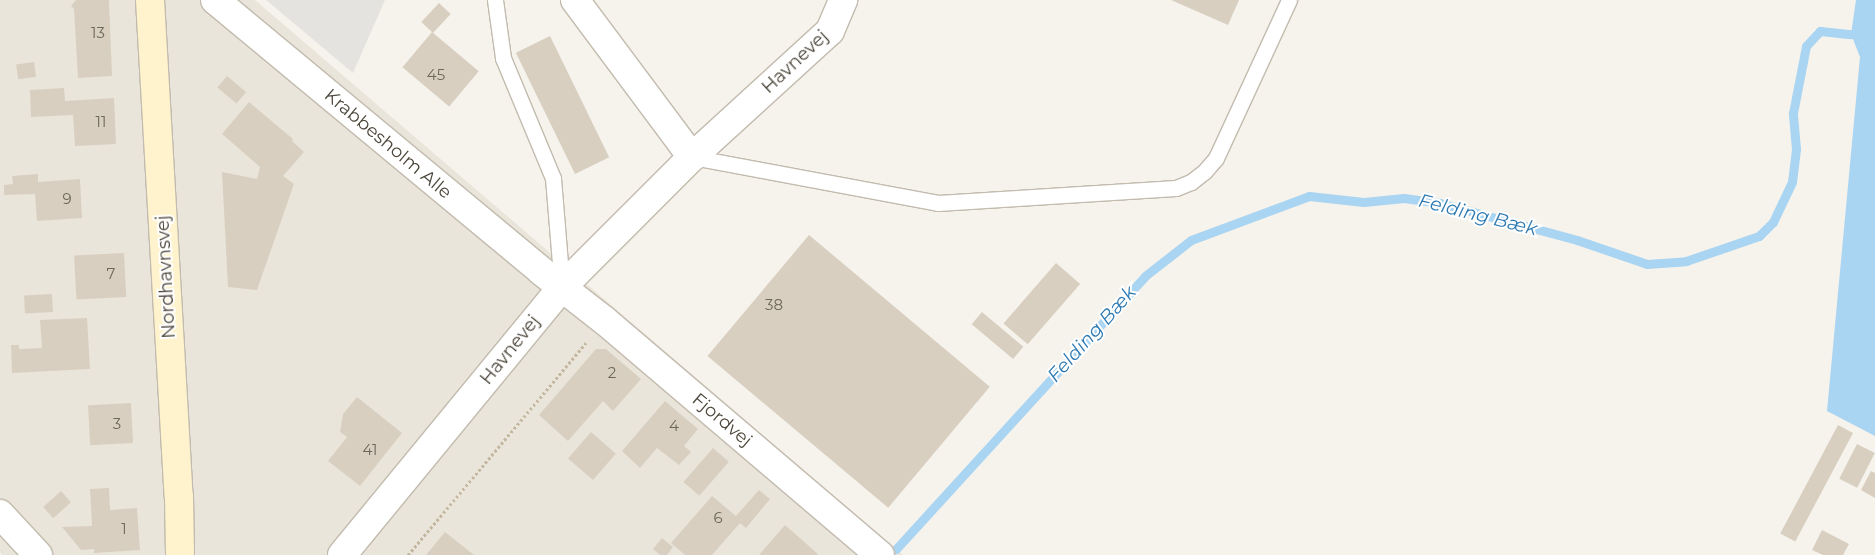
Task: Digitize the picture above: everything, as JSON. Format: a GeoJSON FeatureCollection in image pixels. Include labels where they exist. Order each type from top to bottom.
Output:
{"type":"FeatureCollection","features":[{"type":"Feature","properties":{"kind":"street","name":"Nordhavnsvej"},"geometry":{"type":"LineString","coordinates":[[150,0],[179,496],[180,555]]}},
{"type":"Feature","properties":{"kind":"street","name":"Krabbesholm Alle"},"geometry":{"type":"LineString","coordinates":[[215,0],[562,288]]}},
{"type":"Feature","properties":{"kind":"street"},"geometry":{"type":"LineString","coordinates":[[575,0],[692,157]]}},
{"type":"Feature","properties":{"kind":"street","name":"Havnevej"},"geometry":{"type":"LineString","coordinates":[[342,555],[562,288],[692,157],[830,31],[844,0]]}},
{"type":"Feature","properties":{"kind":"street","name":"Fjordvej"},"geometry":{"type":"LineString","coordinates":[[562,288],[605,321],[880,555]]}},
{"type":"Feature","properties":{"kind":"street"},"geometry":{"type":"LineString","coordinates":[[0,514],[38,555]]}},
{"type":"Feature","properties":{"kind":"lane"},"geometry":{"type":"LineString","coordinates":[[496,0],[503,58],[553,178],[562,288]]}},
{"type":"Feature","properties":{"kind":"lane"},"geometry":{"type":"LineString","coordinates":[[692,157],[938,203],[1176,188],[1191,182],[1204,172],[1216,158],[1289,0]]}},
{"type":"Feature","properties":{"kind":"path"},"geometry":{"type":"LineString","coordinates":[[408,555],[605,321]]}},
{"type":"Feature","properties":{"kind":"shaded area"},"geometry":{"type":"Polygon","coordinates":[[[0,0],[255,0],[903,555],[2,555],[0,552],[0,0]]]}},
{"type":"Feature","properties":{"kind":"shaded area"},"geometry":{"type":"Polygon","coordinates":[[[266,0],[385,0],[353,73],[266,0]]]}},
{"type":"Feature","properties":{"kind":"water"},"geometry":{"type":"Polygon","coordinates":[[[1856,0],[1875,0],[1875,436],[1827,411],[1860,57],[1851,34],[1856,0]]]}},
{"type":"Feature","properties":{"kind":"building"},"geometry":{"type":"Polygon","coordinates":[[[76,0],[109,0],[112,76],[78,78],[74,9],[71,6],[76,0]]]}},
{"type":"Feature","properties":{"kind":"building"},"geometry":{"type":"Polygon","coordinates":[[[1171,0],[1239,0],[1228,25],[1171,0]]]}},
{"type":"Feature","properties":{"kind":"building"},"geometry":{"type":"Polygon","coordinates":[[[439,3],[451,14],[433,33],[421,22],[439,3]]]}},
{"type":"Feature","properties":{"kind":"building"},"geometry":{"type":"Polygon","coordinates":[[[432,32],[479,71],[449,106],[402,67],[432,32]]]}},
{"type":"Feature","properties":{"kind":"building"},"geometry":{"type":"Polygon","coordinates":[[[550,36],[609,157],[575,174],[516,53],[550,36]]]}},
{"type":"Feature","properties":{"kind":"building"},"geometry":{"type":"Polygon","coordinates":[[[34,62],[36,77],[18,79],[16,65],[34,62]]]}},
{"type":"Feature","properties":{"kind":"building"},"geometry":{"type":"Polygon","coordinates":[[[227,76],[246,92],[237,104],[217,87],[227,76]]]}},
{"type":"Feature","properties":{"kind":"building"},"geometry":{"type":"Polygon","coordinates":[[[64,88],[65,101],[114,98],[116,144],[75,146],[73,115],[31,117],[30,90],[64,88]]]}},
{"type":"Feature","properties":{"kind":"building"},"geometry":{"type":"Polygon","coordinates":[[[249,102],[293,139],[292,141],[304,152],[283,176],[294,184],[257,290],[228,287],[222,172],[257,179],[260,167],[222,134],[249,102]]]}},
{"type":"Feature","properties":{"kind":"building"},"geometry":{"type":"Polygon","coordinates":[[[38,174],[38,182],[80,179],[82,218],[37,221],[35,194],[4,195],[4,185],[13,184],[12,176],[38,174]]]}},
{"type":"Feature","properties":{"kind":"building"},"geometry":{"type":"Polygon","coordinates":[[[809,235],[990,387],[888,508],[707,356],[809,235]]]}},
{"type":"Feature","properties":{"kind":"building"},"geometry":{"type":"Polygon","coordinates":[[[124,253],[126,297],[76,300],[74,256],[124,253]]]}},
{"type":"Feature","properties":{"kind":"building"},"geometry":{"type":"Polygon","coordinates":[[[1056,263],[1080,284],[1028,344],[1004,323],[1056,263]]]}},
{"type":"Feature","properties":{"kind":"building"},"geometry":{"type":"Polygon","coordinates":[[[52,294],[53,312],[25,313],[24,295],[52,294]]]}},
{"type":"Feature","properties":{"kind":"building"},"geometry":{"type":"Polygon","coordinates":[[[982,312],[1023,347],[1013,359],[972,324],[982,312]]]}},
{"type":"Feature","properties":{"kind":"building"},"geometry":{"type":"Polygon","coordinates":[[[87,318],[90,369],[12,373],[11,345],[19,345],[19,349],[42,348],[40,320],[87,318]]]}},
{"type":"Feature","properties":{"kind":"building"},"geometry":{"type":"Polygon","coordinates":[[[596,349],[606,349],[641,379],[613,411],[603,401],[568,441],[539,415],[596,349]]]}},
{"type":"Feature","properties":{"kind":"building"},"geometry":{"type":"Polygon","coordinates":[[[357,397],[402,433],[360,486],[328,461],[347,437],[340,432],[343,414],[357,397]]]}},
{"type":"Feature","properties":{"kind":"building"},"geometry":{"type":"Polygon","coordinates":[[[665,401],[698,429],[684,446],[691,452],[679,465],[657,448],[640,468],[622,451],[665,401]]]}},
{"type":"Feature","properties":{"kind":"building"},"geometry":{"type":"Polygon","coordinates":[[[131,403],[133,443],[90,445],[88,405],[131,403]]]}},
{"type":"Feature","properties":{"kind":"building"},"geometry":{"type":"Polygon","coordinates":[[[1838,425],[1853,433],[1795,542],[1780,534],[1838,425]]]}},
{"type":"Feature","properties":{"kind":"building"},"geometry":{"type":"Polygon","coordinates":[[[591,432],[616,454],[593,480],[568,458],[591,432]]]}},
{"type":"Feature","properties":{"kind":"building"},"geometry":{"type":"Polygon","coordinates":[[[1857,444],[1875,453],[1857,488],[1839,479],[1857,444]]]}},
{"type":"Feature","properties":{"kind":"building"},"geometry":{"type":"Polygon","coordinates":[[[713,448],[729,462],[699,496],[683,482],[713,448]]]}},
{"type":"Feature","properties":{"kind":"building"},"geometry":{"type":"Polygon","coordinates":[[[1871,471],[1875,473],[1875,498],[1861,490],[1871,471]]]}},
{"type":"Feature","properties":{"kind":"building"},"geometry":{"type":"Polygon","coordinates":[[[109,488],[110,510],[137,508],[140,550],[94,553],[94,549],[81,550],[62,527],[92,526],[90,489],[109,488]]]}},
{"type":"Feature","properties":{"kind":"building"},"geometry":{"type":"Polygon","coordinates":[[[759,490],[770,499],[746,528],[740,523],[712,555],[685,555],[671,543],[712,496],[736,516],[759,490]]]}},
{"type":"Feature","properties":{"kind":"building"},"geometry":{"type":"Polygon","coordinates":[[[61,491],[71,502],[53,518],[43,507],[61,491]]]}},
{"type":"Feature","properties":{"kind":"building"},"geometry":{"type":"Polygon","coordinates":[[[785,525],[818,554],[759,555],[785,525]]]}},
{"type":"Feature","properties":{"kind":"building"},"geometry":{"type":"Polygon","coordinates":[[[1822,530],[1849,544],[1843,555],[1823,555],[1812,550],[1822,530]]]}},
{"type":"Feature","properties":{"kind":"building"},"geometry":{"type":"Polygon","coordinates":[[[445,532],[474,555],[426,555],[445,532]]]}},
{"type":"Feature","properties":{"kind":"building"},"geometry":{"type":"Polygon","coordinates":[[[662,538],[673,547],[667,555],[660,555],[653,549],[662,538]]]}},
{"type":"Feature","properties":{"kind":"waterway","name":"Felding Bæk"},"geometry":{"type":"LineString","coordinates":[[896,549],[1145,276],[1191,240],[1309,196],[1364,202],[1404,198],[1440,203],[1577,240],[1647,264],[1686,261],[1759,236],[1773,222],[1792,182],[1796,149],[1793,113],[1806,46],[1820,31],[1851,34]]}}]}
